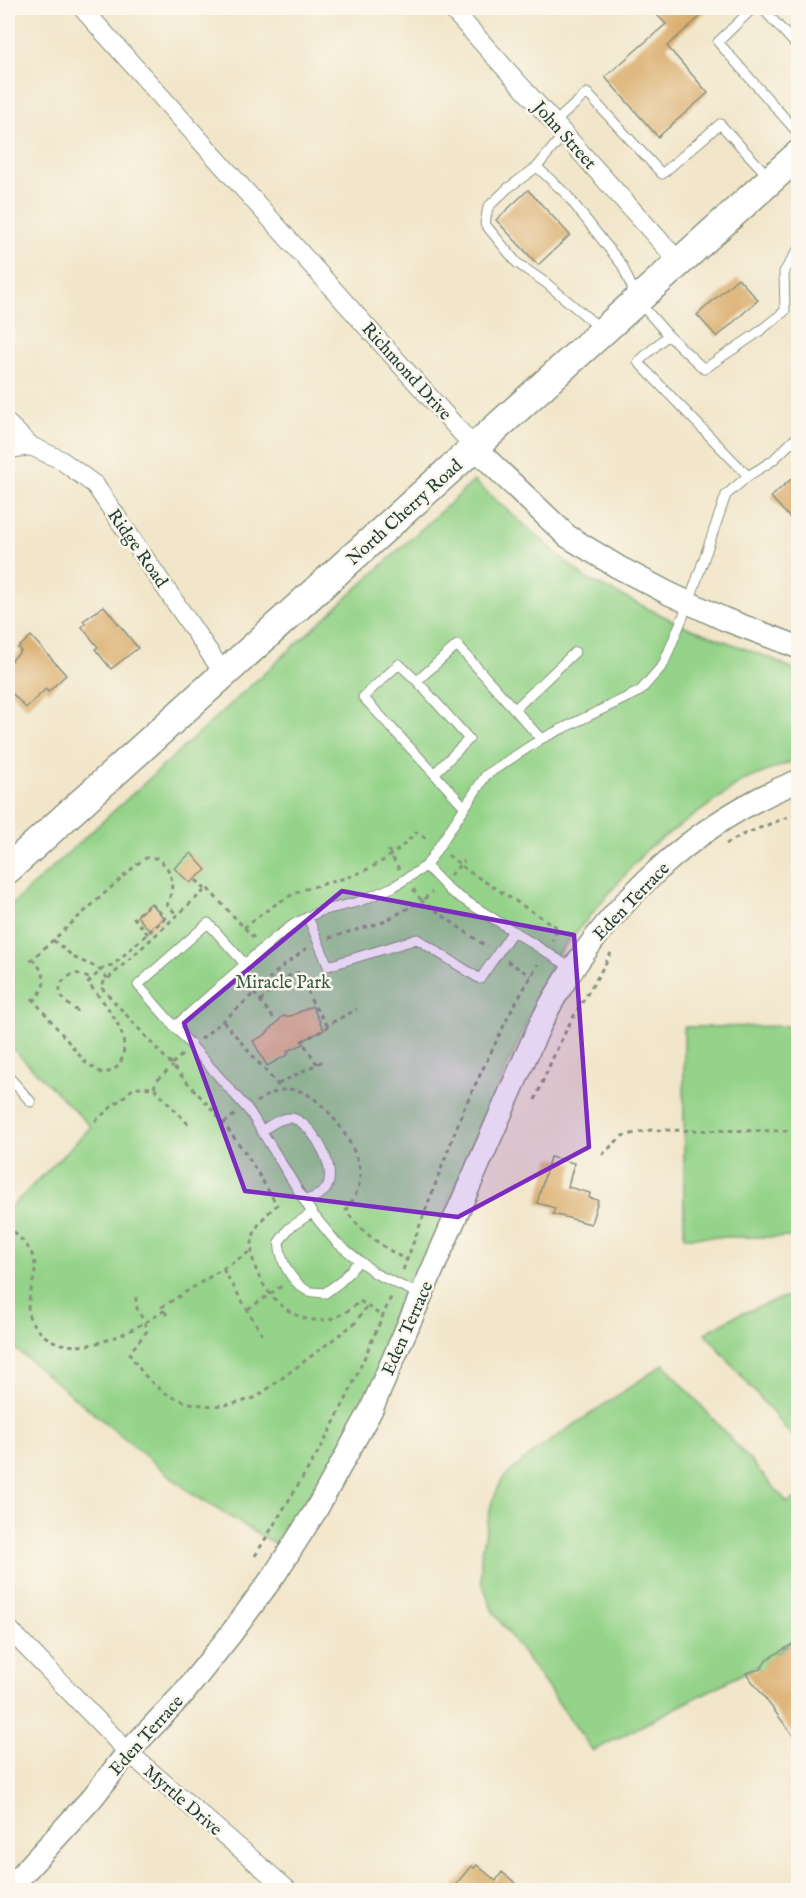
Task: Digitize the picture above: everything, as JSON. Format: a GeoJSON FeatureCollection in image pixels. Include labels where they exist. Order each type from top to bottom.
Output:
{"type":"FeatureCollection","features":[{"type":"Feature","properties":{"kind":"main road","name":"North Cherry Road"},"geometry":{"type":"LineString","coordinates":[[8,868],[771,180],[797,161]]}},
{"type":"Feature","properties":{"kind":"street","name":"Richmond Drive"},"geometry":{"type":"LineString","coordinates":[[82,8],[475,448],[567,536],[618,567],[688,602],[724,619],[798,647]]}},
{"type":"Feature","properties":{"kind":"street","name":"John Street"},"geometry":{"type":"LineString","coordinates":[[451,8],[680,263]]}},
{"type":"Feature","properties":{"kind":"street","name":"Ridge Road"},"geometry":{"type":"LineString","coordinates":[[8,424],[30,446],[61,460],[95,485],[224,674]]}},
{"type":"Feature","properties":{"kind":"street"},"geometry":{"type":"LineString","coordinates":[[8,449],[30,446]]}},
{"type":"Feature","properties":{"kind":"street","name":"Eden Terrace"},"geometry":{"type":"LineString","coordinates":[[8,1890],[92,1798],[128,1752],[183,1694],[275,1574],[316,1510],[371,1410],[529,1049],[556,994],[591,942],[632,895],[678,853],[728,817],[798,781]]}},
{"type":"Feature","properties":{"kind":"street","name":"Myrtle Drive"},"geometry":{"type":"LineString","coordinates":[[8,1628],[128,1752],[288,1890]]}},
{"type":"Feature","properties":{"kind":"lane"},"geometry":{"type":"LineString","coordinates":[[753,8],[718,42],[798,133]]}},
{"type":"Feature","properties":{"kind":"lane"},"geometry":{"type":"LineString","coordinates":[[762,8],[798,48]]}},
{"type":"Feature","properties":{"kind":"lane"},"geometry":{"type":"LineString","coordinates":[[604,331],[546,283],[517,263],[485,224],[488,207],[508,188],[537,167],[559,128],[587,93],[662,174],[720,124],[771,180]]}},
{"type":"Feature","properties":{"kind":"lane"},"geometry":{"type":"LineString","coordinates":[[537,167],[566,194],[622,265],[638,301],[668,335],[704,369],[756,334],[785,311],[784,272],[798,250]]}},
{"type":"Feature","properties":{"kind":"lane"},"geometry":{"type":"LineString","coordinates":[[668,335],[638,362],[748,476]]}},
{"type":"Feature","properties":{"kind":"lane"},"geometry":{"type":"LineString","coordinates":[[174,1026],[244,964],[294,924],[321,911],[358,902],[393,887],[426,866],[486,775],[541,739],[640,691],[663,665],[726,495],[748,476],[772,461],[798,436]]}},
{"type":"Feature","properties":{"kind":"lane"},"geometry":{"type":"LineString","coordinates":[[417,681],[457,645],[541,739]]}},
{"type":"Feature","properties":{"kind":"lane"},"geometry":{"type":"LineString","coordinates":[[515,710],[575,652]]}},
{"type":"Feature","properties":{"kind":"lane"},"geometry":{"type":"LineString","coordinates":[[435,773],[469,739],[399,664],[363,697],[465,807]]}},
{"type":"Feature","properties":{"kind":"lane"},"geometry":{"type":"LineString","coordinates":[[426,866],[450,891],[573,969]]}},
{"type":"Feature","properties":{"kind":"lane"},"geometry":{"type":"LineString","coordinates":[[308,917],[328,966],[417,939],[480,979],[513,931]]}},
{"type":"Feature","properties":{"kind":"lane"},"geometry":{"type":"LineString","coordinates":[[244,964],[208,923],[138,985],[250,1112],[312,1213],[336,1242],[376,1274],[421,1295]]}},
{"type":"Feature","properties":{"kind":"lane"},"geometry":{"type":"LineString","coordinates":[[8,1076],[32,1102]]}},
{"type":"Feature","properties":{"kind":"lane"},"geometry":{"type":"LineString","coordinates":[[261,1131],[280,1119],[294,1119],[308,1127],[328,1160],[331,1178],[325,1191],[305,1201]]}},
{"type":"Feature","properties":{"kind":"lane"},"geometry":{"type":"LineString","coordinates":[[312,1213],[289,1228],[279,1242],[281,1258],[291,1276],[308,1291],[325,1293],[340,1282],[359,1261]]}},
{"type":"Feature","properties":{"kind":"path"},"geometry":{"type":"LineString","coordinates":[[724,845],[742,835],[798,813]]}},
{"type":"Feature","properties":{"kind":"path"},"geometry":{"type":"LineString","coordinates":[[244,928],[277,903],[293,895],[374,867],[416,832],[431,842]]}},
{"type":"Feature","properties":{"kind":"path"},"geometry":{"type":"LineString","coordinates":[[388,850],[400,870]]}},
{"type":"Feature","properties":{"kind":"path"},"geometry":{"type":"LineString","coordinates":[[447,853],[460,864],[558,928],[552,940]]}},
{"type":"Feature","properties":{"kind":"path"},"geometry":{"type":"LineString","coordinates":[[148,934],[134,918],[151,903],[165,918],[148,934],[113,965],[104,966],[88,983],[113,1015],[122,1038],[124,1051],[119,1065],[110,1072],[102,1073],[86,1063],[33,1000],[42,989],[44,981],[40,966],[31,960],[146,858],[157,858],[170,873],[173,885],[167,904],[177,915]]}},
{"type":"Feature","properties":{"kind":"path"},"geometry":{"type":"LineString","coordinates":[[449,876],[464,861]]}},
{"type":"Feature","properties":{"kind":"path"},"geometry":{"type":"LineString","coordinates":[[196,880],[205,890],[207,888],[256,940]]}},
{"type":"Feature","properties":{"kind":"path"},"geometry":{"type":"LineString","coordinates":[[412,887],[422,901],[435,890]]}},
{"type":"Feature","properties":{"kind":"path"},"geometry":{"type":"LineString","coordinates":[[205,890],[100,986],[224,1123],[247,1155],[277,1205],[255,1231],[251,1251],[256,1274],[271,1294],[297,1315],[315,1320],[336,1318],[352,1309],[360,1301],[383,1317]]}},
{"type":"Feature","properties":{"kind":"path"},"geometry":{"type":"LineString","coordinates":[[53,940],[75,958],[98,968],[108,979]]}},
{"type":"Feature","properties":{"kind":"path"},"geometry":{"type":"LineString","coordinates":[[535,1100],[553,1056],[612,951]]}},
{"type":"Feature","properties":{"kind":"path"},"geometry":{"type":"LineString","coordinates":[[402,1270],[464,1108],[509,1015],[538,964]]}},
{"type":"Feature","properties":{"kind":"path"},"geometry":{"type":"LineString","coordinates":[[260,1001],[283,979],[301,972],[307,977],[310,985],[309,995],[328,1026]]}},
{"type":"Feature","properties":{"kind":"path"},"geometry":{"type":"LineString","coordinates":[[78,1011],[64,1002],[61,986],[66,978],[76,974],[91,979]]}},
{"type":"Feature","properties":{"kind":"path"},"geometry":{"type":"LineString","coordinates":[[254,993],[275,1020]]}},
{"type":"Feature","properties":{"kind":"path"},"geometry":{"type":"LineString","coordinates":[[317,1064],[302,1041],[357,1009]]}},
{"type":"Feature","properties":{"kind":"path"},"geometry":{"type":"LineString","coordinates":[[222,1021],[282,1090]]}},
{"type":"Feature","properties":{"kind":"path"},"geometry":{"type":"LineString","coordinates":[[154,1088],[156,1081],[183,1054]]}},
{"type":"Feature","properties":{"kind":"path"},"geometry":{"type":"LineString","coordinates":[[278,1084],[323,1060]]}},
{"type":"Feature","properties":{"kind":"path"},"geometry":{"type":"LineString","coordinates":[[95,1120],[135,1087],[154,1088],[191,1127]]}},
{"type":"Feature","properties":{"kind":"path"},"geometry":{"type":"LineString","coordinates":[[224,1123],[237,1113]]}},
{"type":"Feature","properties":{"kind":"path"},"geometry":{"type":"LineString","coordinates":[[602,1155],[622,1136],[651,1130],[798,1131]]}},
{"type":"Feature","properties":{"kind":"path"},"geometry":{"type":"LineString","coordinates":[[8,1225],[26,1245],[35,1262],[29,1315],[41,1334],[62,1344],[89,1344],[119,1336],[165,1310]]}},
{"type":"Feature","properties":{"kind":"path"},"geometry":{"type":"LineString","coordinates":[[167,1315],[162,1307],[251,1251]]}},
{"type":"Feature","properties":{"kind":"path"},"geometry":{"type":"LineString","coordinates":[[223,1269],[262,1334]]}},
{"type":"Feature","properties":{"kind":"path"},"geometry":{"type":"LineString","coordinates":[[247,1309],[271,1294]]}},
{"type":"Feature","properties":{"kind":"path"},"geometry":{"type":"LineString","coordinates":[[136,1297],[136,1309],[147,1331],[130,1354],[144,1375],[156,1387],[189,1404],[223,1406],[241,1403],[270,1389],[356,1323],[367,1306]]}},
{"type":"Feature","properties":{"kind":"path"},"geometry":{"type":"LineString","coordinates":[[255,1556],[323,1444],[348,1395],[391,1298]]}},
{"type":"Feature","properties":{"kind":"highlighted area"},"geometry":{"type":"Polygon","coordinates":[[[342,891],[574,935],[589,1147],[458,1217],[245,1191],[184,1023],[342,891]]]}},
{"type":"Feature","properties":{"kind":"green space","name":"Miracle Park"},"geometry":{"type":"Polygon","coordinates":[[[474,481],[585,578],[682,625],[775,660],[798,672],[798,759],[743,781],[647,849],[555,957],[451,1197],[387,1375],[288,1552],[192,1494],[8,1343],[8,1210],[91,1127],[8,1044],[8,908],[474,481]]]}},
{"type":"Feature","properties":{"kind":"green space"},"geometry":{"type":"Polygon","coordinates":[[[798,1026],[798,1237],[684,1237],[684,1027],[798,1026]]]}},
{"type":"Feature","properties":{"kind":"green space"},"geometry":{"type":"Polygon","coordinates":[[[785,1297],[798,1297],[798,1443],[705,1333],[735,1316],[785,1297]]]}},
{"type":"Feature","properties":{"kind":"green space"},"geometry":{"type":"Polygon","coordinates":[[[664,1364],[788,1503],[798,1497],[798,1636],[775,1654],[798,1639],[798,1729],[757,1666],[593,1751],[492,1610],[481,1579],[481,1557],[491,1505],[502,1479],[531,1454],[664,1364]]]}},
{"type":"Feature","properties":{"kind":"building"},"geometry":{"type":"Polygon","coordinates":[[[650,8],[710,8],[667,46],[708,93],[658,137],[605,77],[666,24],[650,8]]]}},
{"type":"Feature","properties":{"kind":"building"},"geometry":{"type":"Polygon","coordinates":[[[528,190],[570,235],[538,265],[496,220],[528,190]]]}},
{"type":"Feature","properties":{"kind":"building"},"geometry":{"type":"Polygon","coordinates":[[[738,278],[758,300],[717,337],[697,315],[738,278]]]}},
{"type":"Feature","properties":{"kind":"building"},"geometry":{"type":"Polygon","coordinates":[[[798,473],[798,527],[771,497],[798,473]]]}},
{"type":"Feature","properties":{"kind":"building"},"geometry":{"type":"Polygon","coordinates":[[[104,606],[138,648],[111,669],[95,649],[98,647],[82,627],[85,624],[83,621],[104,606]]]}},
{"type":"Feature","properties":{"kind":"building"},"geometry":{"type":"Polygon","coordinates":[[[31,636],[66,675],[48,692],[46,689],[26,708],[8,689],[8,664],[21,651],[18,648],[31,636]]]}},
{"type":"Feature","properties":{"kind":"building"},"geometry":{"type":"Polygon","coordinates":[[[191,853],[206,870],[190,883],[174,868],[191,853]]]}},
{"type":"Feature","properties":{"kind":"building"},"geometry":{"type":"Polygon","coordinates":[[[151,903],[164,918],[149,930],[137,916],[151,903]]]}},
{"type":"Feature","properties":{"kind":"building"},"geometry":{"type":"Polygon","coordinates":[[[312,1006],[324,1030],[302,1041],[304,1044],[287,1051],[289,1054],[267,1066],[253,1041],[265,1035],[283,1016],[291,1016],[312,1006]]]}},
{"type":"Feature","properties":{"kind":"building"},"geometry":{"type":"Polygon","coordinates":[[[550,1157],[574,1163],[568,1187],[590,1193],[589,1198],[598,1200],[591,1224],[553,1214],[555,1208],[537,1203],[550,1157]]]}},
{"type":"Feature","properties":{"kind":"building"},"geometry":{"type":"Polygon","coordinates":[[[798,1641],[798,1742],[746,1673],[761,1669],[767,1659],[798,1641]]]}},
{"type":"Feature","properties":{"kind":"building"},"geometry":{"type":"Polygon","coordinates":[[[477,1865],[496,1881],[502,1872],[524,1890],[451,1890],[471,1866],[474,1868],[477,1865]]]}}]}
